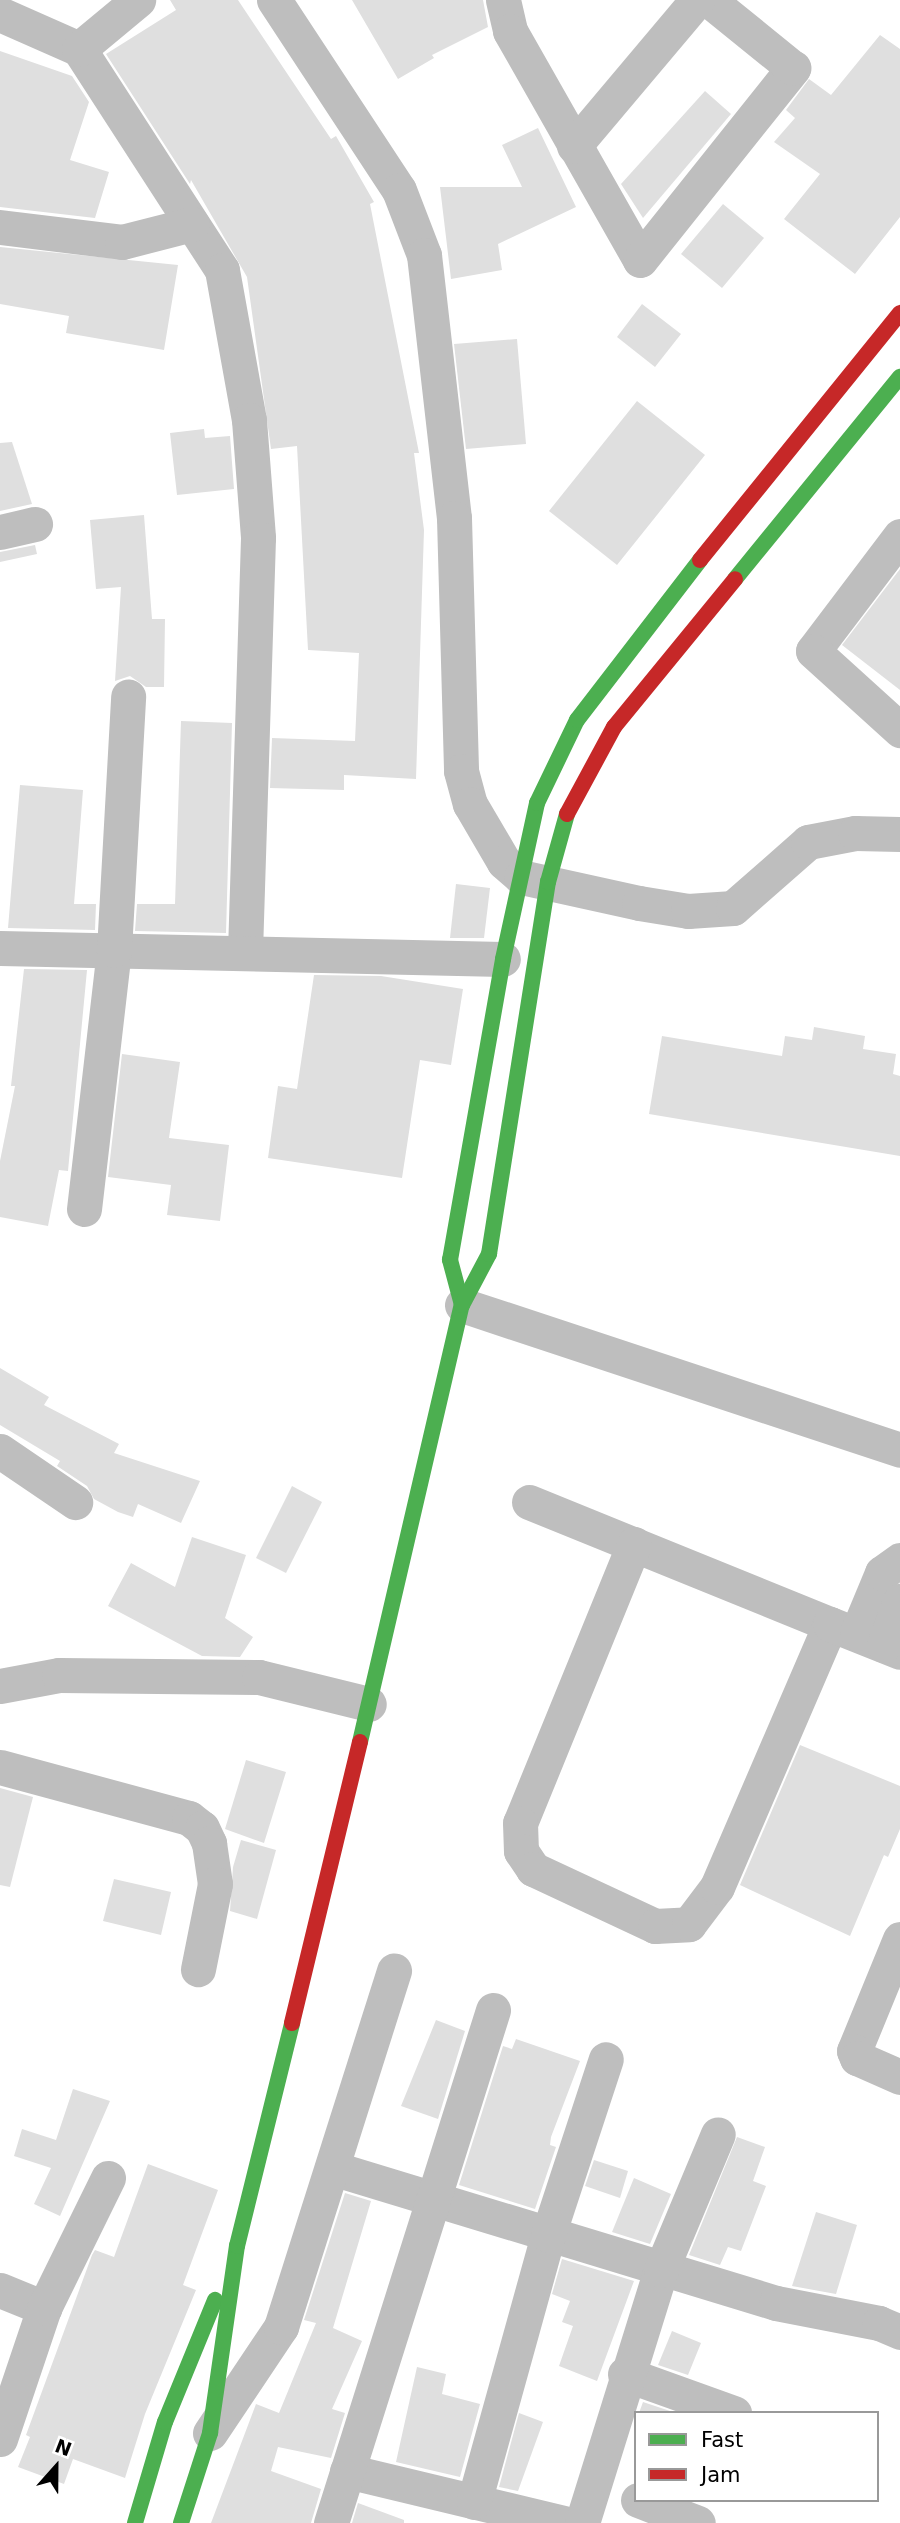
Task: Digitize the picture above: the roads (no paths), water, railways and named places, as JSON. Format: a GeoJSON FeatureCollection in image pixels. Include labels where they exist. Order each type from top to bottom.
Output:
{"type":"FeatureCollection","features":[{"type":"Feature","properties":{"kind":"street"},"geometry":{"type":"LineString","coordinates":[[79,50],[138,0]]}},
{"type":"Feature","properties":{"kind":"street"},"geometry":{"type":"LineString","coordinates":[[274,0],[399,190],[424,255],[454,518],[461,771],[470,804],[504,862],[535,879],[688,911],[733,908],[808,842],[855,834],[900,834]]}},
{"type":"Feature","properties":{"kind":"street"},"geometry":{"type":"LineString","coordinates":[[503,0],[510,31],[640,260],[793,68],[709,0]]}},
{"type":"Feature","properties":{"kind":"street"},"geometry":{"type":"LineString","coordinates":[[573,146],[697,0]]}},
{"type":"Feature","properties":{"kind":"street"},"geometry":{"type":"LineString","coordinates":[[0,14],[79,50],[222,270],[249,420],[257,525],[245,953]]}},
{"type":"Feature","properties":{"kind":"street"},"geometry":{"type":"LineString","coordinates":[[0,227],[122,242],[192,224]]}},
{"type":"Feature","properties":{"kind":"street"},"geometry":{"type":"LineString","coordinates":[[181,2523],[210,2432],[237,2246],[415,1518],[462,1306],[489,1254],[535,879],[537,803],[577,720],[626,651],[899,315]]}},
{"type":"Feature","properties":{"kind":"street"},"geometry":{"type":"LineString","coordinates":[[462,1306],[450,1260],[503,959],[535,879],[570,804],[614,727],[899,379]]}},
{"type":"Feature","properties":{"kind":"street"},"geometry":{"type":"LineString","coordinates":[[0,532],[35,524]]}},
{"type":"Feature","properties":{"kind":"street"},"geometry":{"type":"LineString","coordinates":[[900,536],[813,651],[900,730]]}},
{"type":"Feature","properties":{"kind":"street"},"geometry":{"type":"LineString","coordinates":[[84,1209],[114,950],[128,696]]}},
{"type":"Feature","properties":{"kind":"street"},"geometry":{"type":"LineString","coordinates":[[0,948],[503,959]]}},
{"type":"Feature","properties":{"kind":"street"},"geometry":{"type":"LineString","coordinates":[[462,1306],[900,1450]]}},
{"type":"Feature","properties":{"kind":"street"},"geometry":{"type":"LineString","coordinates":[[2,1456],[75,1502]]}},
{"type":"Feature","properties":{"kind":"street"},"geometry":{"type":"LineString","coordinates":[[529,1502],[868,1638]]}},
{"type":"Feature","properties":{"kind":"street"},"geometry":{"type":"LineString","coordinates":[[634,1544],[520,1823],[521,1851],[533,1869],[655,1926],[689,1924],[717,1887],[868,1638],[900,1601]]}},
{"type":"Feature","properties":{"kind":"street"},"geometry":{"type":"LineString","coordinates":[[868,1638],[882,1573],[900,1560]]}},
{"type":"Feature","properties":{"kind":"street"},"geometry":{"type":"LineString","coordinates":[[0,1686],[59,1675],[259,1677],[369,1704]]}},
{"type":"Feature","properties":{"kind":"street"},"geometry":{"type":"LineString","coordinates":[[0,1768],[189,1818],[202,1828],[209,1843],[215,1884],[198,1969]]}},
{"type":"Feature","properties":{"kind":"street"},"geometry":{"type":"LineString","coordinates":[[900,1939],[854,2050],[857,2058],[900,2077]]}},
{"type":"Feature","properties":{"kind":"street"},"geometry":{"type":"LineString","coordinates":[[210,2432],[281,2327],[394,1971]]}},
{"type":"Feature","properties":{"kind":"street"},"geometry":{"type":"LineString","coordinates":[[331,2523],[436,2199],[492,2010]]}},
{"type":"Feature","properties":{"kind":"street"},"geometry":{"type":"LineString","coordinates":[[474,2502],[548,2235],[606,2059]]}},
{"type":"Feature","properties":{"kind":"street"},"geometry":{"type":"LineString","coordinates":[[582,2523],[625,2374],[661,2270],[718,2134]]}},
{"type":"Feature","properties":{"kind":"street"},"geometry":{"type":"LineString","coordinates":[[332,2168],[661,2270],[900,2332]]}},
{"type":"Feature","properties":{"kind":"street"},"geometry":{"type":"LineString","coordinates":[[2,2420],[44,2308],[108,2178]]}},
{"type":"Feature","properties":{"kind":"street"},"geometry":{"type":"LineString","coordinates":[[135,2523],[165,2422],[237,2246]]}},
{"type":"Feature","properties":{"kind":"street"},"geometry":{"type":"LineString","coordinates":[[0,2290],[44,2308]]}},
{"type":"Feature","properties":{"kind":"street"},"geometry":{"type":"LineString","coordinates":[[625,2374],[728,2411]]}},
{"type":"Feature","properties":{"kind":"street"},"geometry":{"type":"LineString","coordinates":[[347,2471],[564,2523]]}},
{"type":"Feature","properties":{"kind":"street"},"geometry":{"type":"LineString","coordinates":[[593,2484],[634,2499]]}},
{"type":"Feature","properties":{"kind":"street"},"geometry":{"type":"LineString","coordinates":[[642,2502],[698,2523]]}}]}
